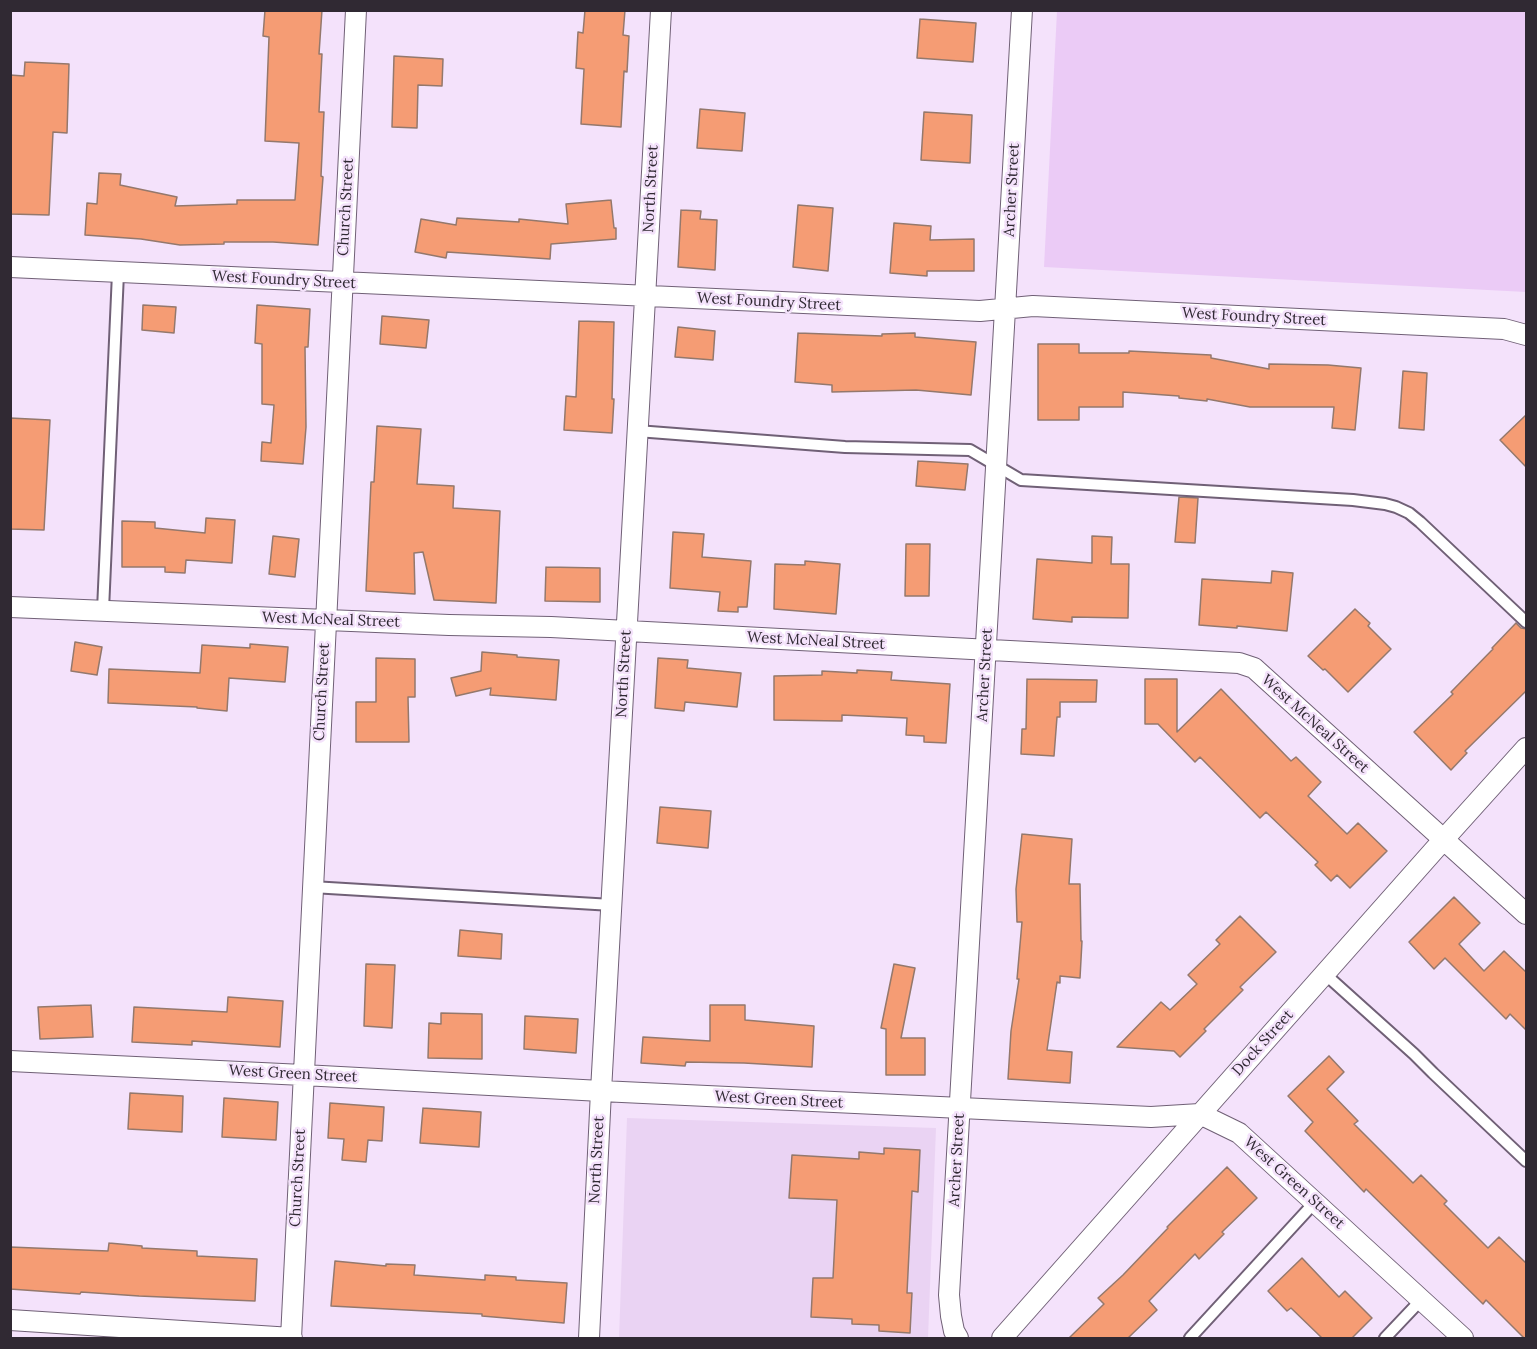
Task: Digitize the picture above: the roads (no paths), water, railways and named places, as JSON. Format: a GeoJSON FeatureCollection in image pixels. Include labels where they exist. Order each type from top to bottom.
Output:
{"type":"FeatureCollection","features":[{"type":"Feature","properties":{"kind":"street","name":"Church Street"},"geometry":{"type":"LineString","coordinates":[[291,1338],[356,10]]}},
{"type":"Feature","properties":{"kind":"street","name":"North Street"},"geometry":{"type":"LineString","coordinates":[[589,1338],[661,10]]}},
{"type":"Feature","properties":{"kind":"street","name":"Archer Street"},"geometry":{"type":"LineString","coordinates":[[958,1338],[954,1331],[949,1295],[1022,10]]}},
{"type":"Feature","properties":{"kind":"street","name":"West Foundry Street"},"geometry":{"type":"LineString","coordinates":[[10,267],[980,311],[1033,306],[1503,329],[1527,335]]}},
{"type":"Feature","properties":{"kind":"street","name":"West McNeal Street"},"geometry":{"type":"LineString","coordinates":[[10,607],[551,627],[1239,663],[1254,668],[1527,914]]}},
{"type":"Feature","properties":{"kind":"street","name":"Dock Street"},"geometry":{"type":"LineString","coordinates":[[1002,1338],[1527,748]]}},
{"type":"Feature","properties":{"kind":"street","name":"West Green Street"},"geometry":{"type":"LineString","coordinates":[[10,1061],[1151,1117],[1200,1114],[1239,1133],[1463,1338]]}},
{"type":"Feature","properties":{"kind":"street"},"geometry":{"type":"LineString","coordinates":[[10,1320],[291,1338]]}},
{"type":"Feature","properties":{"kind":"lane"},"geometry":{"type":"LineString","coordinates":[[103,610],[118,273]]}},
{"type":"Feature","properties":{"kind":"lane"},"geometry":{"type":"LineString","coordinates":[[638,431],[845,447],[970,450],[1021,480],[1353,500],[1385,504],[1409,513],[1420,522],[1527,622]]}},
{"type":"Feature","properties":{"kind":"lane"},"geometry":{"type":"LineString","coordinates":[[312,887],[612,905]]}},
{"type":"Feature","properties":{"kind":"lane"},"geometry":{"type":"LineString","coordinates":[[1325,974],[1527,1161]]}},
{"type":"Feature","properties":{"kind":"lane"},"geometry":{"type":"LineString","coordinates":[[1190,1338],[1315,1202]]}},
{"type":"Feature","properties":{"kind":"lane"},"geometry":{"type":"LineString","coordinates":[[1385,1338],[1421,1300]]}}]}
